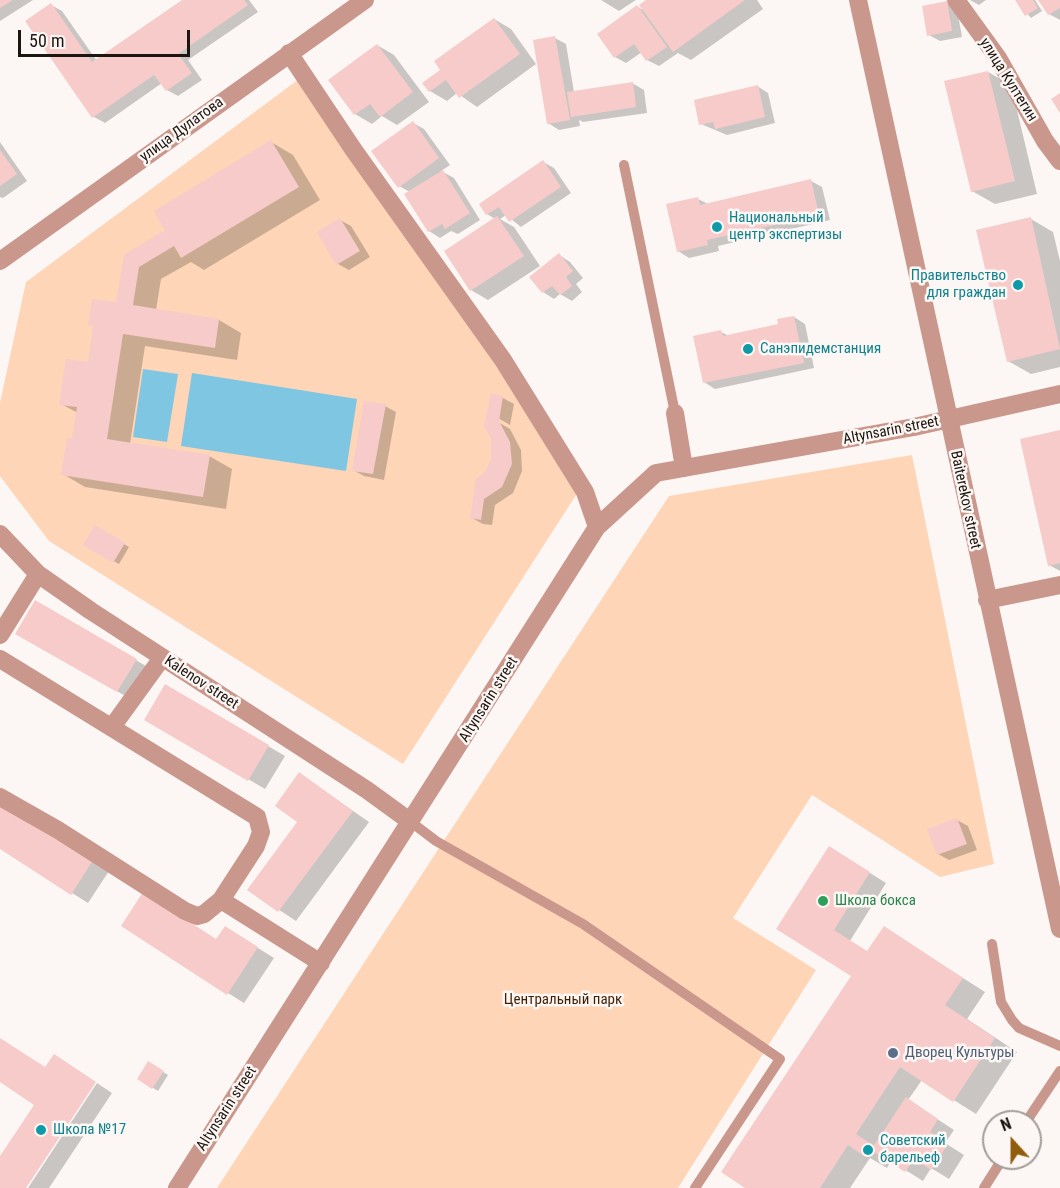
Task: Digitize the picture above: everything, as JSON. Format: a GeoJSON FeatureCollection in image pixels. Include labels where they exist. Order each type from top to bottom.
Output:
{"type":"FeatureCollection","features":[{"type":"Feature","properties":{"kind":"street","name":"улица Дулатова"},"geometry":{"type":"LineString","coordinates":[[0,261],[365,0]]}},
{"type":"Feature","properties":{"kind":"street","name":"Baiterekov street"},"geometry":{"type":"LineString","coordinates":[[858,0],[1060,929]]}},
{"type":"Feature","properties":{"kind":"street","name":"улица Култегин"},"geometry":{"type":"LineString","coordinates":[[956,0],[998,58],[1046,141],[1060,160]]}},
{"type":"Feature","properties":{"kind":"street"},"geometry":{"type":"LineString","coordinates":[[290,53],[353,149],[503,360],[585,492],[597,527]]}},
{"type":"Feature","properties":{"kind":"street","name":"Altynsarin street"},"geometry":{"type":"LineString","coordinates":[[177,1188],[597,527],[656,473],[948,420],[1060,394]]}},
{"type":"Feature","properties":{"kind":"street"},"geometry":{"type":"LineString","coordinates":[[675,413],[684,468]]}},
{"type":"Feature","properties":{"kind":"street","name":"Kalenov street"},"geometry":{"type":"LineString","coordinates":[[3,542],[38,574],[162,658],[367,790],[411,822]]}},
{"type":"Feature","properties":{"kind":"street"},"geometry":{"type":"LineString","coordinates":[[0,635],[38,574]]}},
{"type":"Feature","properties":{"kind":"street"},"geometry":{"type":"LineString","coordinates":[[987,600],[1060,585]]}},
{"type":"Feature","properties":{"kind":"street"},"geometry":{"type":"LineString","coordinates":[[112,727],[162,658]]}},
{"type":"Feature","properties":{"kind":"street"},"geometry":{"type":"LineString","coordinates":[[0,659],[257,817],[261,832],[256,846],[221,900],[204,914],[197,916],[185,911],[58,830],[0,797]]}},
{"type":"Feature","properties":{"kind":"street"},"geometry":{"type":"LineString","coordinates":[[221,900],[321,963]]}},
{"type":"Feature","properties":{"kind":"lane"},"geometry":{"type":"LineString","coordinates":[[624,165],[675,413]]}},
{"type":"Feature","properties":{"kind":"lane"},"geometry":{"type":"LineString","coordinates":[[411,822],[436,841],[583,924],[780,1059],[695,1188]]}},
{"type":"Feature","properties":{"kind":"lane"},"geometry":{"type":"LineString","coordinates":[[992,944],[1002,1002],[1012,1020],[1019,1028],[1060,1046]]}},
{"type":"Feature","properties":{"kind":"lane"},"geometry":{"type":"LineString","coordinates":[[1034,1110],[1060,1071]]}},
{"type":"Feature","properties":{"kind":"lane"},"geometry":{"type":"LineString","coordinates":[[984,1188],[995,1170]]}},
{"type":"Feature","properties":{"kind":"green space"},"geometry":{"type":"Polygon","coordinates":[[[299,79],[505,371],[578,492],[403,764],[49,541],[0,476],[0,403],[26,282],[299,79]]]}},
{"type":"Feature","properties":{"kind":"green space","name":"Центральный парк"},"geometry":{"type":"Polygon","coordinates":[[[912,455],[994,864],[940,877],[812,795],[733,918],[816,970],[678,1188],[217,1188],[669,496],[912,455]]]}},
{"type":"Feature","properties":{"kind":"water"},"geometry":{"type":"Polygon","coordinates":[[[143,369],[178,374],[167,442],[133,437],[143,369]]]}},
{"type":"Feature","properties":{"kind":"water"},"geometry":{"type":"Polygon","coordinates":[[[192,373],[357,399],[346,471],[181,446],[192,373]]]}},
{"type":"Feature","properties":{"kind":"building"},"geometry":{"type":"Polygon","coordinates":[[[0,0],[13,0],[0,8],[0,0]]]}},
{"type":"Feature","properties":{"kind":"building"},"geometry":{"type":"Polygon","coordinates":[[[182,0],[244,0],[248,5],[178,54],[192,73],[166,91],[154,75],[92,118],[25,21],[51,3],[92,62],[182,0]]]}},
{"type":"Feature","properties":{"kind":"building"},"geometry":{"type":"Polygon","coordinates":[[[646,0],[745,0],[673,52],[639,5],[646,0]]]}},
{"type":"Feature","properties":{"kind":"building"},"geometry":{"type":"Polygon","coordinates":[[[1015,0],[1033,0],[1038,8],[1025,16],[1015,0]]]}},
{"type":"Feature","properties":{"kind":"building"},"geometry":{"type":"Polygon","coordinates":[[[1038,0],[1060,0],[1060,8],[1048,15],[1038,0]]]}},
{"type":"Feature","properties":{"kind":"building"},"geometry":{"type":"Polygon","coordinates":[[[947,1],[952,31],[927,36],[922,6],[947,1]]]}},
{"type":"Feature","properties":{"kind":"building"},"geometry":{"type":"Polygon","coordinates":[[[637,5],[667,47],[646,61],[634,44],[614,58],[597,34],[637,5]]]}},
{"type":"Feature","properties":{"kind":"building"},"geometry":{"type":"Polygon","coordinates":[[[494,18],[520,54],[459,98],[446,80],[429,92],[422,83],[440,70],[434,61],[494,18]]]}},
{"type":"Feature","properties":{"kind":"building"},"geometry":{"type":"Polygon","coordinates":[[[555,36],[570,120],[547,124],[533,40],[555,36]]]}},
{"type":"Feature","properties":{"kind":"building"},"geometry":{"type":"Polygon","coordinates":[[[377,44],[413,92],[380,117],[370,104],[354,115],[328,80],[377,44]]]}},
{"type":"Feature","properties":{"kind":"building"},"geometry":{"type":"Polygon","coordinates":[[[988,71],[1015,181],[971,192],[944,81],[988,71]]]}},
{"type":"Feature","properties":{"kind":"building"},"geometry":{"type":"Polygon","coordinates":[[[633,82],[636,107],[571,117],[567,92],[633,82]]]}},
{"type":"Feature","properties":{"kind":"building"},"geometry":{"type":"Polygon","coordinates":[[[758,85],[765,117],[715,129],[713,122],[699,125],[694,100],[758,85]]]}},
{"type":"Feature","properties":{"kind":"building"},"geometry":{"type":"Polygon","coordinates":[[[1060,93],[1060,113],[1051,99],[1060,93]]]}},
{"type":"Feature","properties":{"kind":"building"},"geometry":{"type":"Polygon","coordinates":[[[413,121],[439,158],[398,188],[371,151],[413,121]]]}},
{"type":"Feature","properties":{"kind":"building"},"geometry":{"type":"Polygon","coordinates":[[[271,140],[299,187],[181,258],[174,246],[139,267],[133,305],[219,319],[215,348],[123,334],[107,439],[210,455],[203,497],[61,475],[67,438],[72,438],[77,407],[59,405],[66,359],[88,362],[93,326],[88,325],[92,299],[116,302],[124,255],[165,230],[154,211],[271,140]]]}},
{"type":"Feature","properties":{"kind":"building"},"geometry":{"type":"Polygon","coordinates":[[[0,150],[17,174],[0,186],[0,150]]]}},
{"type":"Feature","properties":{"kind":"building"},"geometry":{"type":"Polygon","coordinates":[[[543,160],[561,187],[509,222],[499,207],[486,215],[479,204],[543,160]]]}},
{"type":"Feature","properties":{"kind":"building"},"geometry":{"type":"Polygon","coordinates":[[[443,170],[470,213],[445,229],[442,224],[428,232],[404,194],[443,170]]]}},
{"type":"Feature","properties":{"kind":"building","name":"Национальный центр экспертизы"},"geometry":{"type":"Polygon","coordinates":[[[811,179],[819,215],[707,240],[708,245],[677,252],[666,204],[698,197],[700,205],[811,179]]]}},
{"type":"Feature","properties":{"kind":"building"},"geometry":{"type":"Polygon","coordinates":[[[497,216],[524,256],[470,291],[444,251],[497,216]]]}},
{"type":"Feature","properties":{"kind":"building","name":"Правительство для граждан"},"geometry":{"type":"Polygon","coordinates":[[[1031,217],[1060,349],[1007,362],[976,230],[1031,217]]]}},
{"type":"Feature","properties":{"kind":"building"},"geometry":{"type":"Polygon","coordinates":[[[340,218],[360,251],[336,265],[317,232],[340,218]]]}},
{"type":"Feature","properties":{"kind":"building"},"geometry":{"type":"Polygon","coordinates":[[[559,253],[573,271],[566,277],[572,286],[560,295],[552,286],[542,293],[529,277],[559,253]]]}},
{"type":"Feature","properties":{"kind":"building","name":"Санэпидемстанция"},"geometry":{"type":"Polygon","coordinates":[[[794,316],[804,363],[703,383],[693,336],[721,330],[723,336],[778,324],[777,319],[794,316]]]}},
{"type":"Feature","properties":{"kind":"building"},"geometry":{"type":"Polygon","coordinates":[[[491,394],[503,396],[499,421],[510,442],[512,464],[502,487],[484,499],[481,520],[470,518],[476,479],[484,473],[491,460],[491,438],[484,426],[491,394]]]}},
{"type":"Feature","properties":{"kind":"building"},"geometry":{"type":"Polygon","coordinates":[[[364,401],[386,404],[373,474],[352,471],[364,401]]]}},
{"type":"Feature","properties":{"kind":"building"},"geometry":{"type":"Polygon","coordinates":[[[1060,430],[1060,563],[1048,566],[1020,439],[1060,430]]]}},
{"type":"Feature","properties":{"kind":"building"},"geometry":{"type":"Polygon","coordinates":[[[95,525],[125,543],[113,563],[83,545],[95,525]]]}},
{"type":"Feature","properties":{"kind":"building"},"geometry":{"type":"Polygon","coordinates":[[[35,600],[137,659],[117,692],[15,634],[35,600]]]}},
{"type":"Feature","properties":{"kind":"building"},"geometry":{"type":"Polygon","coordinates":[[[165,684],[269,745],[248,781],[144,720],[165,684]]]}},
{"type":"Feature","properties":{"kind":"building"},"geometry":{"type":"Polygon","coordinates":[[[299,772],[353,811],[278,912],[247,890],[297,822],[275,806],[299,772]]]}},
{"type":"Feature","properties":{"kind":"building"},"geometry":{"type":"Polygon","coordinates":[[[0,800],[93,860],[71,895],[0,849],[0,800]]]}},
{"type":"Feature","properties":{"kind":"building"},"geometry":{"type":"Polygon","coordinates":[[[957,818],[967,844],[937,855],[927,829],[957,818]]]}},
{"type":"Feature","properties":{"kind":"building","name":"Дворец Культуры"},"geometry":{"type":"Polygon","coordinates":[[[829,846],[870,872],[834,930],[867,951],[884,926],[963,978],[945,1005],[995,1038],[953,1102],[900,1067],[856,1134],[871,1144],[864,1156],[848,1145],[820,1188],[745,1188],[721,1172],[851,976],[776,929],[829,846]]]}},
{"type":"Feature","properties":{"kind":"building"},"geometry":{"type":"Polygon","coordinates":[[[143,892],[216,939],[225,926],[258,947],[227,995],[121,926],[143,892]]]}},
{"type":"Feature","properties":{"kind":"building","name":"Школа №17"},"geometry":{"type":"Polygon","coordinates":[[[0,1038],[45,1067],[54,1054],[96,1082],[26,1188],[0,1188],[0,1156],[34,1105],[0,1082],[0,1038]]]}},
{"type":"Feature","properties":{"kind":"building"},"geometry":{"type":"Polygon","coordinates":[[[148,1061],[164,1071],[152,1089],[137,1079],[148,1061]]]}},
{"type":"Feature","properties":{"kind":"building"},"geometry":{"type":"Polygon","coordinates":[[[906,1097],[938,1119],[930,1132],[948,1144],[931,1170],[914,1159],[905,1172],[871,1150],[906,1097]]]}},
{"type":"Feature","properties":{"kind":"place","name":"Национальный центр экспертизы"},"geometry":{"type":"Point","coordinates":[717,227]}},
{"type":"Feature","properties":{"kind":"place","name":"Правительство для граждан"},"geometry":{"type":"Point","coordinates":[1018,285]}},
{"type":"Feature","properties":{"kind":"place","name":"Санэпидемстанция"},"geometry":{"type":"Point","coordinates":[748,349]}},
{"type":"Feature","properties":{"kind":"place","name":"Школа бокса"},"geometry":{"type":"Point","coordinates":[823,901]}},
{"type":"Feature","properties":{"kind":"place","name":"Дворец Культуры"},"geometry":{"type":"Point","coordinates":[893,1053]}},
{"type":"Feature","properties":{"kind":"place","name":"Школа №17"},"geometry":{"type":"Point","coordinates":[41,1130]}},
{"type":"Feature","properties":{"kind":"place","name":"Советский барельеф"},"geometry":{"type":"Point","coordinates":[868,1150]}}]}
